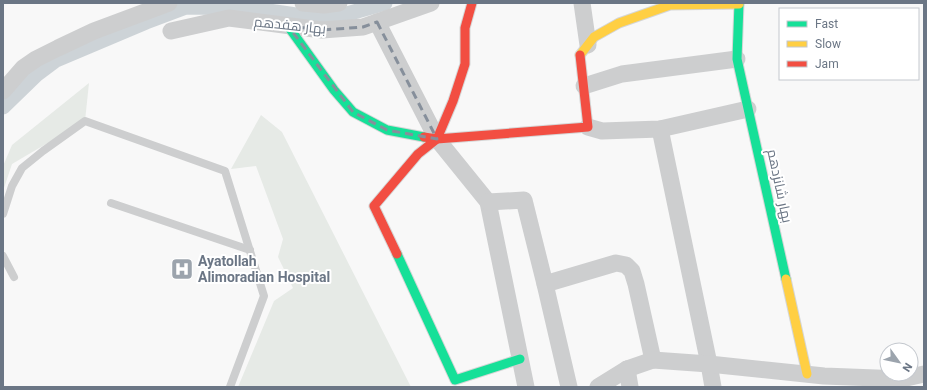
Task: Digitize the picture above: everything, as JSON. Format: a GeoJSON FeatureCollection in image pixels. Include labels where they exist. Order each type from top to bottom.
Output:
{"type":"FeatureCollection","features":[{"type":"Feature","properties":{"kind":"street"},"geometry":{"type":"LineString","coordinates":[[3,91],[23,68],[36,59],[94,31],[169,3]]}},
{"type":"Feature","properties":{"kind":"street"},"geometry":{"type":"LineString","coordinates":[[303,3],[324,5],[339,3]]}},
{"type":"Feature","properties":{"kind":"street","name":"بهار هفدهم"},"geometry":{"type":"LineString","coordinates":[[171,31],[229,18],[322,30],[363,27],[431,3]]}},
{"type":"Feature","properties":{"kind":"street"},"geometry":{"type":"LineString","coordinates":[[472,3],[465,28],[465,64],[453,101],[437,139],[418,154],[374,206],[455,380],[520,359]]}},
{"type":"Feature","properties":{"kind":"street"},"geometry":{"type":"LineString","coordinates":[[582,3],[588,45]]}},
{"type":"Feature","properties":{"kind":"street"},"geometry":{"type":"LineString","coordinates":[[588,127],[580,56],[594,37],[619,23],[662,5],[739,4]]}},
{"type":"Feature","properties":{"kind":"street","name":"بهار شانزدهم"},"geometry":{"type":"LineString","coordinates":[[739,4],[737,58],[807,374]]}},
{"type":"Feature","properties":{"kind":"street"},"geometry":{"type":"LineString","coordinates":[[377,22],[437,139],[488,202],[526,387]]}},
{"type":"Feature","properties":{"kind":"street"},"geometry":{"type":"LineString","coordinates":[[288,26],[334,90],[353,112],[387,130],[437,139],[588,127],[602,131],[660,129],[748,109]]}},
{"type":"Feature","properties":{"kind":"street"},"geometry":{"type":"LineString","coordinates":[[584,86],[622,74],[737,58]]}},
{"type":"Feature","properties":{"kind":"street"},"geometry":{"type":"LineString","coordinates":[[660,129],[713,387]]}},
{"type":"Feature","properties":{"kind":"street"},"geometry":{"type":"LineString","coordinates":[[488,202],[524,200],[569,387]]}},
{"type":"Feature","properties":{"kind":"street"},"geometry":{"type":"LineString","coordinates":[[545,284],[616,263],[626,264],[632,271],[636,284],[653,360]]}},
{"type":"Feature","properties":{"kind":"street"},"geometry":{"type":"LineString","coordinates":[[598,387],[626,369],[653,360],[709,364],[824,376],[902,379],[924,374]]}},
{"type":"Feature","properties":{"kind":"street"},"geometry":{"type":"LineString","coordinates":[[626,369],[630,387]]}},
{"type":"Feature","properties":{"kind":"lane"},"geometry":{"type":"LineString","coordinates":[[3,214],[12,186],[22,168],[85,121],[225,171],[264,296],[230,387]]}},
{"type":"Feature","properties":{"kind":"lane"},"geometry":{"type":"LineString","coordinates":[[111,203],[250,250]]}},
{"type":"Feature","properties":{"kind":"lane"},"geometry":{"type":"LineString","coordinates":[[3,256],[14,277]]}},
{"type":"Feature","properties":{"kind":"highlighted area"},"geometry":{"type":"Polygon","coordinates":[[[377,22],[437,139],[387,130],[353,112],[288,26],[322,30],[363,27],[377,22]]]}},
{"type":"Feature","properties":{"kind":"shaded area"},"geometry":{"type":"Polygon","coordinates":[[[89,83],[85,121],[12,164],[3,191],[3,166],[12,145],[89,83]]]}},
{"type":"Feature","properties":{"kind":"shaded area"},"geometry":{"type":"Polygon","coordinates":[[[261,115],[282,132],[411,387],[238,387],[274,301],[293,288],[278,257],[283,239],[256,166],[231,169],[261,115]]]}},
{"type":"Feature","properties":{"kind":"waterway"},"geometry":{"type":"LineString","coordinates":[[3,107],[36,75],[56,60],[146,22],[186,7],[248,8],[317,18],[333,18],[385,3]]}},
{"type":"Feature","properties":{"kind":"traffic: fast"},"geometry":{"type":"LineString","coordinates":[[739,3],[737,59],[786,279]]}},
{"type":"Feature","properties":{"kind":"traffic: fast"},"geometry":{"type":"LineString","coordinates":[[288,26],[334,90],[353,112],[387,130],[424,137]]}},
{"type":"Feature","properties":{"kind":"traffic: fast"},"geometry":{"type":"LineString","coordinates":[[397,254],[455,380],[520,359]]}},
{"type":"Feature","properties":{"kind":"traffic: slow"},"geometry":{"type":"LineString","coordinates":[[580,55],[594,37],[619,23],[670,5],[739,4]]}},
{"type":"Feature","properties":{"kind":"traffic: slow"},"geometry":{"type":"LineString","coordinates":[[786,279],[807,374]]}},
{"type":"Feature","properties":{"kind":"traffic: jam"},"geometry":{"type":"LineString","coordinates":[[397,254],[374,206],[418,154],[437,139],[453,101],[465,64],[465,28],[472,3]]}},
{"type":"Feature","properties":{"kind":"traffic: jam"},"geometry":{"type":"LineString","coordinates":[[424,137],[437,139],[588,127],[580,55]]}},
{"type":"Feature","properties":{"kind":"place","name":"Ayatollah Alimoradian Hospital"},"geometry":{"type":"Point","coordinates":[182,269]}}]}
